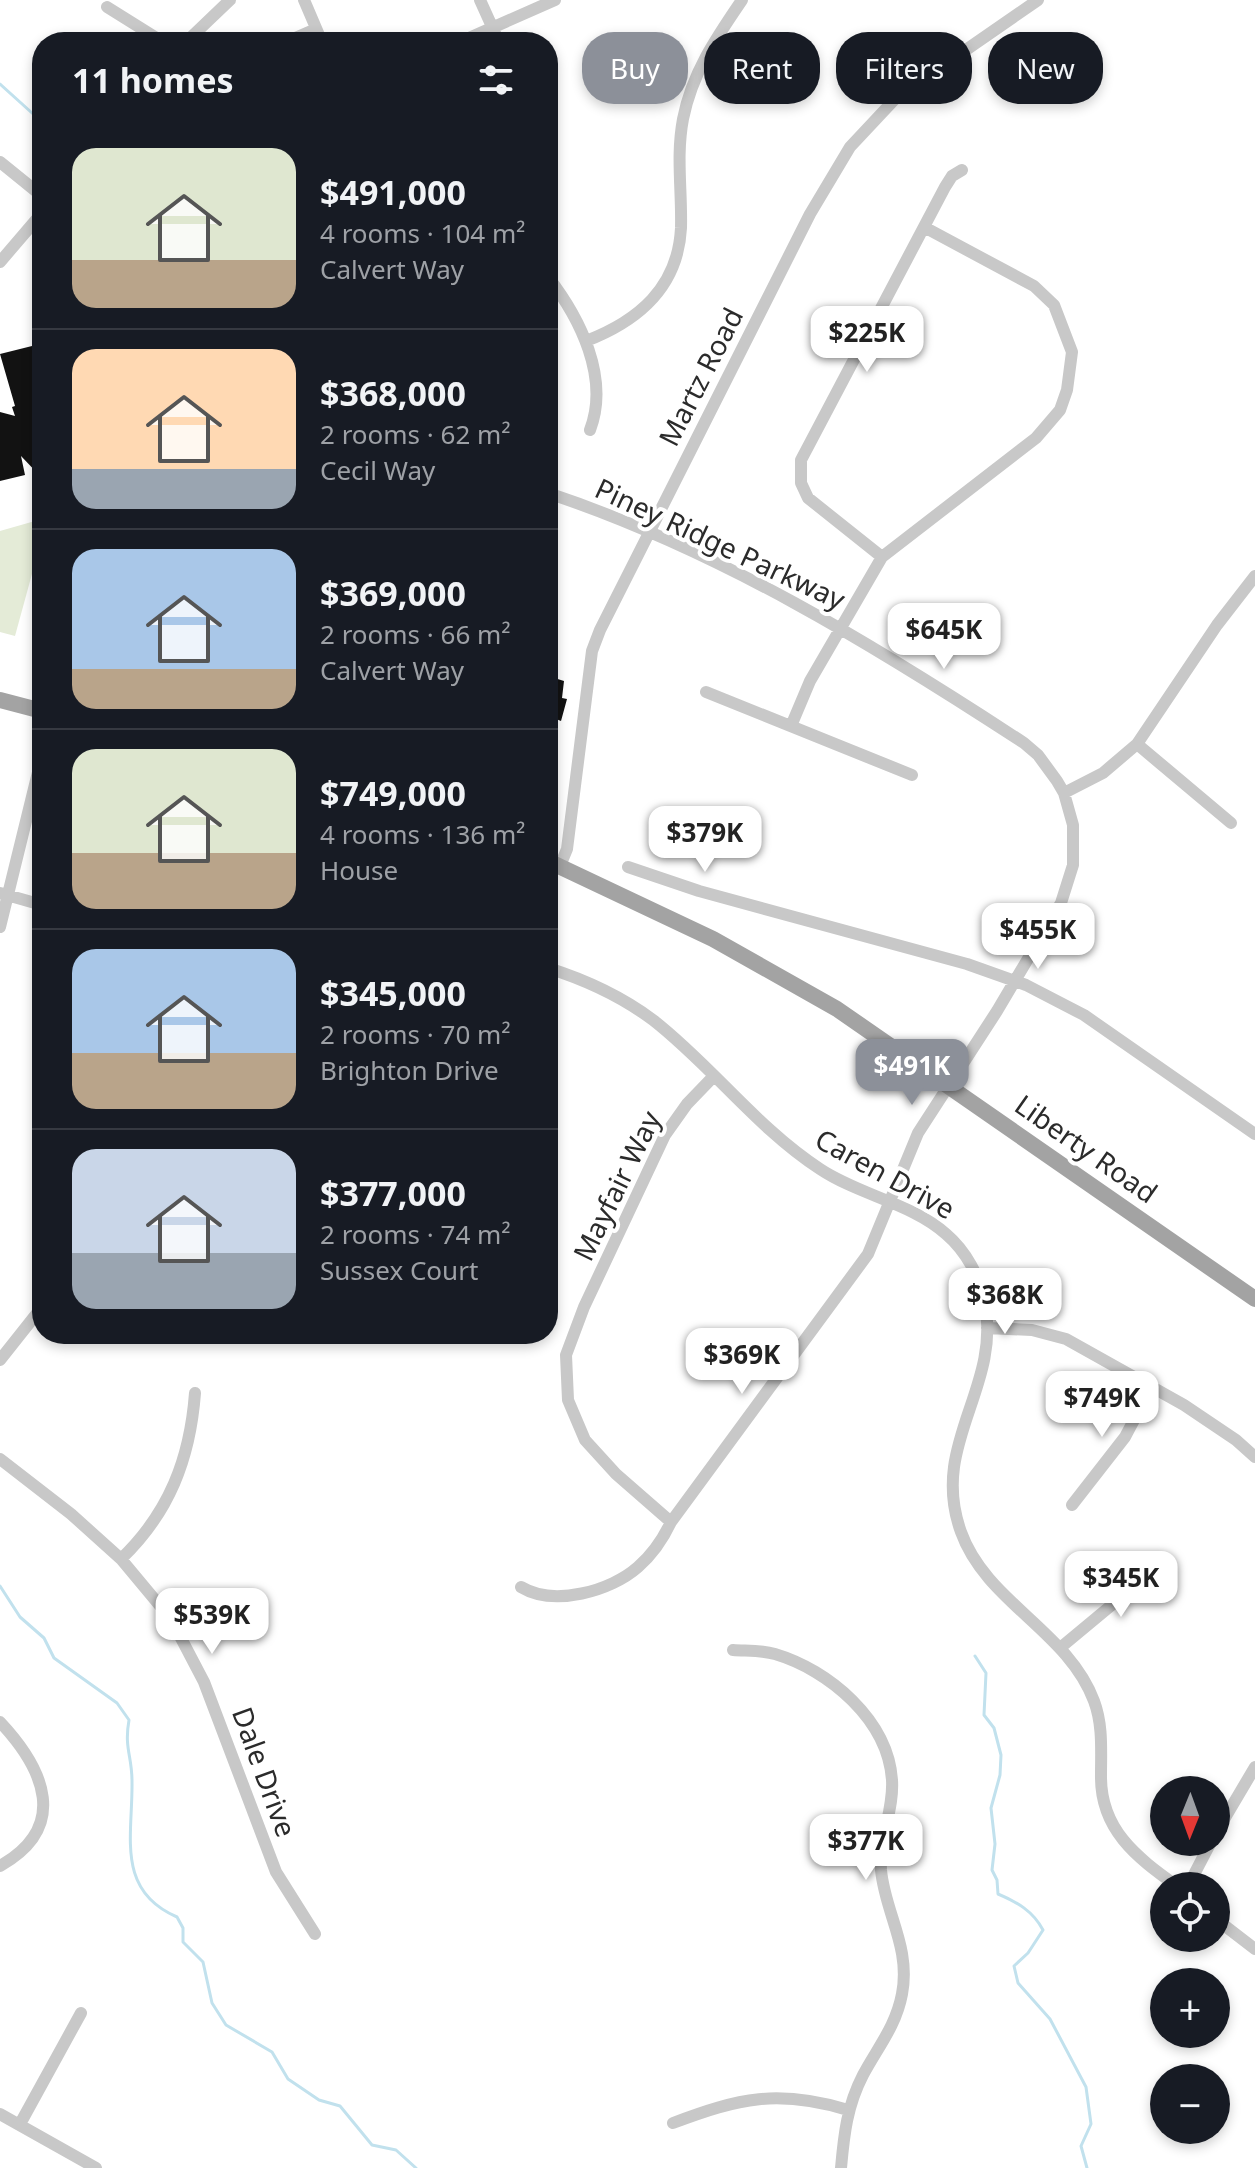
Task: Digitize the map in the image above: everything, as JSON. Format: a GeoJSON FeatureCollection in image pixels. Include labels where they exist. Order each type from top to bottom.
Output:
{"type":"FeatureCollection","features":[{"type":"Feature","properties":{"kind":"main road"},"geometry":{"type":"LineString","coordinates":[[0,700],[32,708]]}},
{"type":"Feature","properties":{"kind":"main road","name":"Liberty Road"},"geometry":{"type":"LineString","coordinates":[[558,866],[663,914],[837,1009],[1255,1299]]}},
{"type":"Feature","properties":{"kind":"street"},"geometry":{"type":"LineString","coordinates":[[196,32],[230,0]]}},
{"type":"Feature","properties":{"kind":"street"},"geometry":{"type":"LineString","coordinates":[[304,0],[317,32]]}},
{"type":"Feature","properties":{"kind":"street"},"geometry":{"type":"LineString","coordinates":[[480,0],[495,32]]}},
{"type":"Feature","properties":{"kind":"street"},"geometry":{"type":"LineString","coordinates":[[484,32],[555,0]]}},
{"type":"Feature","properties":{"kind":"street"},"geometry":{"type":"LineString","coordinates":[[586,341],[633,319],[658,292],[669,273],[678,251],[681,227],[678,154],[684,115],[693,82],[705,55],[742,0]]}},
{"type":"Feature","properties":{"kind":"street","name":"Martz Road"},"geometry":{"type":"LineString","coordinates":[[558,859],[567,849],[592,651],[810,214],[850,147],[895,99],[1038,0]]}},
{"type":"Feature","properties":{"kind":"street"},"geometry":{"type":"LineString","coordinates":[[107,7],[147,32]]}},
{"type":"Feature","properties":{"kind":"street"},"geometry":{"type":"LineString","coordinates":[[309,32],[316,29]]}},
{"type":"Feature","properties":{"kind":"street"},"geometry":{"type":"LineString","coordinates":[[0,162],[32,188]]}},
{"type":"Feature","properties":{"kind":"street"},"geometry":{"type":"LineString","coordinates":[[882,557],[808,498],[801,483],[801,460],[945,187],[952,176],[962,170]]}},
{"type":"Feature","properties":{"kind":"street"},"geometry":{"type":"LineString","coordinates":[[0,262],[32,225]]}},
{"type":"Feature","properties":{"kind":"street"},"geometry":{"type":"LineString","coordinates":[[791,726],[810,681],[882,557],[1036,438],[1060,410],[1070,373],[1072,352],[1054,305],[1034,286],[924,227]]}},
{"type":"Feature","properties":{"kind":"street"},"geometry":{"type":"LineString","coordinates":[[558,289],[586,341],[597,387],[595,415],[590,430]]}},
{"type":"Feature","properties":{"kind":"street","name":"Piney Ridge Parkway"},"geometry":{"type":"LineString","coordinates":[[521,1587],[537,1594],[563,1595],[610,1584],[627,1575],[649,1556],[862,1263],[874,1242],[910,1148],[1016,981],[1061,903],[1071,877],[1075,836],[1064,793],[1048,767],[1024,743],[841,628],[651,532],[558,497]]}},
{"type":"Feature","properties":{"kind":"street"},"geometry":{"type":"LineString","coordinates":[[1064,793],[1103,773],[1137,744],[1250,591],[1255,576]]}},
{"type":"Feature","properties":{"kind":"street"},"geometry":{"type":"LineString","coordinates":[[706,692],[912,775]]}},
{"type":"Feature","properties":{"kind":"street"},"geometry":{"type":"LineString","coordinates":[[1137,744],[1231,823]]}},
{"type":"Feature","properties":{"kind":"street"},"geometry":{"type":"LineString","coordinates":[[0,927],[4,894],[32,792]]}},
{"type":"Feature","properties":{"kind":"street"},"geometry":{"type":"LineString","coordinates":[[628,867],[675,884],[967,964],[1016,981],[1084,1015],[1255,1134]]}},
{"type":"Feature","properties":{"kind":"street"},"geometry":{"type":"LineString","coordinates":[[4,894],[32,902]]}},
{"type":"Feature","properties":{"kind":"street","name":"Caren Drive"},"geometry":{"type":"LineString","coordinates":[[558,971],[585,980],[642,1012],[805,1158],[841,1182],[925,1219],[959,1246],[979,1283],[985,1302],[987,1328],[983,1372],[955,1451],[952,1487],[961,1532],[980,1569],[1060,1648],[1089,1689],[1101,1729],[1102,1796],[1108,1819],[1129,1848],[1159,1872]]}},
{"type":"Feature","properties":{"kind":"street","name":"Mayfair Way"},"geometry":{"type":"LineString","coordinates":[[671,1522],[616,1474],[585,1440],[568,1400],[566,1355],[584,1307],[665,1135],[687,1104],[713,1077]]}},
{"type":"Feature","properties":{"kind":"street"},"geometry":{"type":"LineString","coordinates":[[0,1360],[32,1320]]}},
{"type":"Feature","properties":{"kind":"street"},"geometry":{"type":"LineString","coordinates":[[987,1328],[1032,1330],[1066,1339],[1210,1422],[1255,1457]]}},
{"type":"Feature","properties":{"kind":"street"},"geometry":{"type":"LineString","coordinates":[[1072,1505],[1125,1437],[1152,1386]]}},
{"type":"Feature","properties":{"kind":"street"},"geometry":{"type":"LineString","coordinates":[[121,1559],[150,1528],[173,1489],[186,1453],[195,1393]]}},
{"type":"Feature","properties":{"kind":"street","name":"Dale Drive"},"geometry":{"type":"LineString","coordinates":[[0,1459],[51,1498],[121,1559],[171,1619],[195,1663],[226,1736],[276,1872],[315,1934]]}},
{"type":"Feature","properties":{"kind":"street"},"geometry":{"type":"LineString","coordinates":[[1060,1648],[1137,1584],[1170,1567]]}},
{"type":"Feature","properties":{"kind":"street"},"geometry":{"type":"LineString","coordinates":[[733,1650],[772,1654],[816,1673],[868,1717],[887,1755],[892,1778],[892,1805],[881,1870],[904,1957],[903,1990],[891,2031],[864,2074],[848,2110],[843,2129],[841,2168]]}},
{"type":"Feature","properties":{"kind":"street"},"geometry":{"type":"LineString","coordinates":[[0,1722],[38,1774],[43,1803],[42,1818],[30,1843],[21,1854],[0,1866]]}},
{"type":"Feature","properties":{"kind":"street"},"geometry":{"type":"LineString","coordinates":[[1230,1809],[1255,1767]]}},
{"type":"Feature","properties":{"kind":"street"},"geometry":{"type":"LineString","coordinates":[[1230,1930],[1255,1949]]}},
{"type":"Feature","properties":{"kind":"street"},"geometry":{"type":"LineString","coordinates":[[20,2124],[81,2013]]}},
{"type":"Feature","properties":{"kind":"street"},"geometry":{"type":"LineString","coordinates":[[673,2123],[737,2100],[794,2099],[848,2110]]}},
{"type":"Feature","properties":{"kind":"street"},"geometry":{"type":"LineString","coordinates":[[0,2114],[96,2168]]}},
{"type":"Feature","properties":{"kind":"green space"},"geometry":{"type":"Polygon","coordinates":[[[32,522],[32,574],[15,636],[0,632],[0,531],[32,522]]]}},
{"type":"Feature","properties":{"kind":"building"},"geometry":{"type":"Polygon","coordinates":[[[32,346],[32,468],[21,456],[25,475],[0,481],[0,412],[15,416],[12,407],[15,406],[0,354],[32,346]]]}},
{"type":"Feature","properties":{"kind":"building"},"geometry":{"type":"Polygon","coordinates":[[[558,679],[564,681],[562,698],[567,699],[561,721],[558,720],[558,679]]]}},
{"type":"Feature","properties":{"kind":"waterway"},"geometry":{"type":"LineString","coordinates":[[0,84],[32,113]]}},
{"type":"Feature","properties":{"kind":"waterway"},"geometry":{"type":"LineString","coordinates":[[0,1586],[20,1617],[44,1638],[54,1658],[117,1703],[129,1720],[127,1738],[132,1781],[130,1841],[136,1876],[144,1892],[157,1906],[177,1917],[183,1928],[183,1942],[203,1962],[212,2003],[226,2025],[272,2052],[288,2079],[319,2100],[340,2106],[372,2145],[396,2150],[416,2168]]}},
{"type":"Feature","properties":{"kind":"waterway"},"geometry":{"type":"LineString","coordinates":[[975,1656],[986,1673],[984,1715],[994,1728],[1001,1755],[1000,1775],[991,1808],[995,1844],[992,1870],[997,1880],[998,1894],[1024,1908],[1043,1930],[1028,1953],[1014,1966],[1018,1983],[1050,2019],[1086,2087],[1091,2124],[1081,2146],[1087,2168]]}}]}
